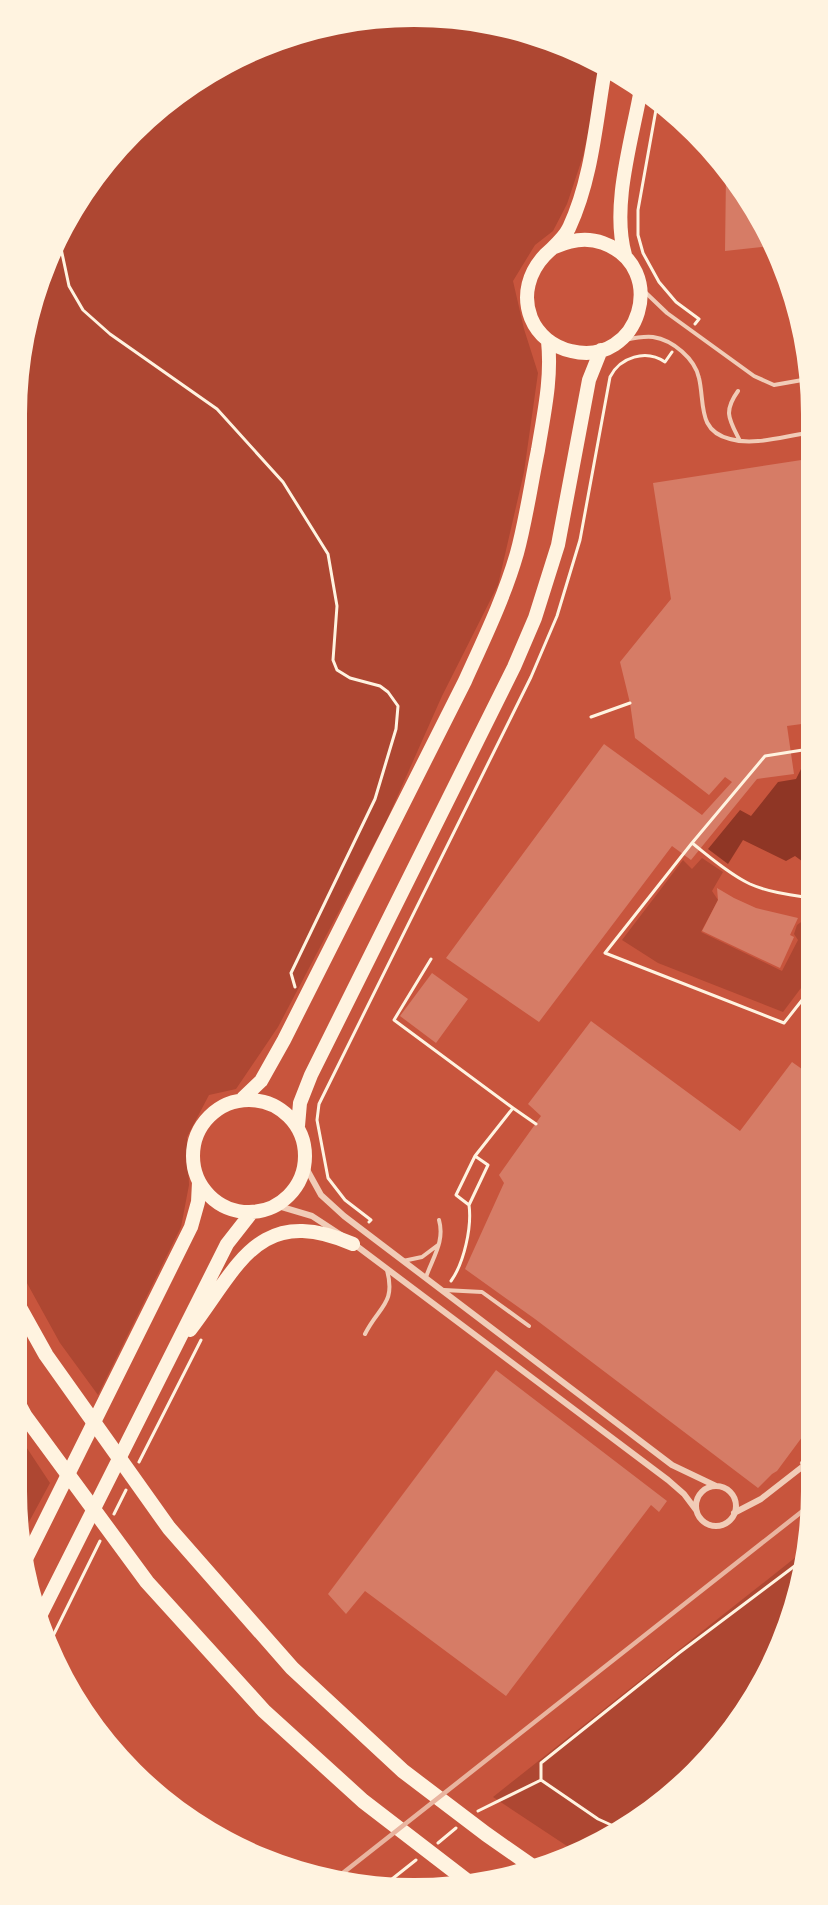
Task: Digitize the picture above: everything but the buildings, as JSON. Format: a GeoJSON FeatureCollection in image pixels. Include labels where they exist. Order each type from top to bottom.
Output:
{"type":"FeatureCollection","features":[{"type":"Feature","properties":{"kind":"highway"},"geometry":{"type":"LineString","coordinates":[[555,247],[576,240],[592,240],[612,246],[625,255],[633,266],[640,286],[640,304],[636,320],[622,341],[601,351],[574,352],[556,346],[548,341],[532,319],[527,296],[533,271],[568,230],[584,189],[604,77]]}},
{"type":"Feature","properties":{"kind":"highway"},"geometry":{"type":"LineString","coordinates":[[625,255],[620,234],[619,209],[639,99]]}},
{"type":"Feature","properties":{"kind":"highway"},"geometry":{"type":"LineString","coordinates":[[31,1549],[191,1227],[197,1210],[199,1182],[192,1156],[199,1129],[204,1120],[219,1108],[243,1098],[255,1088],[266,1073],[465,681],[505,591],[521,538],[546,402],[550,364],[548,341]]}},
{"type":"Feature","properties":{"kind":"highway"},"geometry":{"type":"LineString","coordinates":[[199,1182],[210,1197],[223,1206],[238,1211],[252,1212],[276,1205],[287,1198],[296,1186],[305,1166],[305,1149],[298,1126],[300,1103],[316,1065],[514,667],[535,618],[562,526],[589,380],[601,351]]}},
{"type":"Feature","properties":{"kind":"highway"},"geometry":{"type":"LineString","coordinates":[[243,1098],[277,1107],[298,1126]]}},
{"type":"Feature","properties":{"kind":"highway"},"geometry":{"type":"LineString","coordinates":[[45,1606],[226,1244],[252,1212]]}},
{"type":"Feature","properties":{"kind":"highway"},"geometry":{"type":"LineString","coordinates":[[169,1358],[239,1262],[262,1240],[278,1234],[306,1231],[332,1235],[353,1244]]}},
{"type":"Feature","properties":{"kind":"highway"},"geometry":{"type":"LineString","coordinates":[[27,1323],[46,1355],[169,1528],[292,1668],[403,1771],[525,1861]]}},
{"type":"Feature","properties":{"kind":"highway"},"geometry":{"type":"LineString","coordinates":[[27,1419],[147,1582],[264,1711],[363,1801],[459,1875]]}},
{"type":"Feature","properties":{"kind":"street"},"geometry":{"type":"LineString","coordinates":[[305,1166],[316,1189],[331,1206],[672,1466],[726,1489],[735,1504],[734,1513]]}},
{"type":"Feature","properties":{"kind":"street"},"geometry":{"type":"LineString","coordinates":[[276,1205],[320,1219],[668,1480],[684,1494],[704,1522],[714,1526],[727,1522],[734,1513],[761,1499],[801,1467]]}},
{"type":"Feature","properties":{"kind":"street"},"geometry":{"type":"LineString","coordinates":[[794,1472],[801,1464]]}},
{"type":"Feature","properties":{"kind":"street"},"geometry":{"type":"LineString","coordinates":[[696,1510],[696,1502],[700,1495],[708,1488],[716,1486]]}},
{"type":"Feature","properties":{"kind":"lane"},"geometry":{"type":"LineString","coordinates":[[640,286],[666,314],[754,376],[774,385],[799,381]]}},
{"type":"Feature","properties":{"kind":"lane"},"geometry":{"type":"LineString","coordinates":[[622,341],[653,337],[671,344],[683,353],[697,370],[702,408],[707,422],[717,433],[730,440],[759,440],[801,434]]}},
{"type":"Feature","properties":{"kind":"lane"},"geometry":{"type":"LineString","coordinates":[[738,391],[729,404],[730,421],[740,441]]}},
{"type":"Feature","properties":{"kind":"lane"},"geometry":{"type":"LineString","coordinates":[[426,1277],[441,1242],[442,1231],[439,1220]]}},
{"type":"Feature","properties":{"kind":"lane"},"geometry":{"type":"LineString","coordinates":[[403,1261],[422,1257],[441,1242]]}},
{"type":"Feature","properties":{"kind":"lane"},"geometry":{"type":"LineString","coordinates":[[365,1334],[390,1294],[387,1269]]}},
{"type":"Feature","properties":{"kind":"lane"},"geometry":{"type":"LineString","coordinates":[[444,1290],[482,1292],[529,1326]]}},
{"type":"Feature","properties":{"kind":"path"},"geometry":{"type":"LineString","coordinates":[[656,112],[637,219],[638,235],[643,253],[659,282],[676,302],[699,319]]}},
{"type":"Feature","properties":{"kind":"path"},"geometry":{"type":"LineString","coordinates":[[62,253],[69,286],[83,310],[110,334],[217,409],[283,482],[328,554],[338,606],[333,660],[337,670],[350,678],[380,686],[388,692],[398,706],[396,729],[375,799],[291,973],[301,1006]]}},
{"type":"Feature","properties":{"kind":"path"},"geometry":{"type":"LineString","coordinates":[[591,717],[630,703]]}},
{"type":"Feature","properties":{"kind":"path"},"geometry":{"type":"LineString","coordinates":[[801,750],[765,756],[605,952],[784,1023],[801,1001]]}},
{"type":"Feature","properties":{"kind":"path"},"geometry":{"type":"LineString","coordinates":[[692,843],[714,861],[750,884],[801,896]]}},
{"type":"Feature","properties":{"kind":"path"},"geometry":{"type":"LineString","coordinates":[[431,959],[394,1020],[536,1124]]}},
{"type":"Feature","properties":{"kind":"path"},"geometry":{"type":"LineString","coordinates":[[470,1205],[456,1194],[475,1156],[513,1108]]}},
{"type":"Feature","properties":{"kind":"path"},"geometry":{"type":"LineString","coordinates":[[444,1290],[456,1273],[471,1222],[470,1205],[488,1165],[475,1156]]}},
{"type":"Feature","properties":{"kind":"path"},"geometry":{"type":"LineString","coordinates":[[136,1468],[204,1335]]}},
{"type":"Feature","properties":{"kind":"path"},"geometry":{"type":"LineString","coordinates":[[111,1520],[126,1489]]}},
{"type":"Feature","properties":{"kind":"path"},"geometry":{"type":"LineString","coordinates":[[54,1634],[100,1541]]}},
{"type":"Feature","properties":{"kind":"path"},"geometry":{"type":"LineString","coordinates":[[541,1780],[541,1763],[794,1567]]}},
{"type":"Feature","properties":{"kind":"path"},"geometry":{"type":"LineString","coordinates":[[474,1814],[482,1807],[541,1780]]}},
{"type":"Feature","properties":{"kind":"path"},"geometry":{"type":"LineString","coordinates":[[541,1780],[598,1819],[610,1825]]}},
{"type":"Feature","properties":{"kind":"path"},"geometry":{"type":"LineString","coordinates":[[430,1848],[456,1828]]}},
{"type":"Feature","properties":{"kind":"path"},"geometry":{"type":"LineString","coordinates":[[393,1877],[422,1855]]}},
{"type":"Feature","properties":{"kind":"shaded area"},"geometry":{"type":"Polygon","coordinates":[[[414,27],[489,34],[562,56],[600,75],[583,156],[567,204],[553,231],[535,245],[513,281],[524,329],[538,373],[524,472],[498,585],[442,696],[386,822],[278,1027],[236,1089],[209,1095],[187,1137],[189,1185],[181,1227],[98,1395],[60,1343],[27,1283],[27,414],[34,339],[56,266],[92,199],[140,140],[199,92],[266,56],[339,34],[414,27]]]}},
{"type":"Feature","properties":{"kind":"shaded area"},"geometry":{"type":"Polygon","coordinates":[[[801,769],[801,860],[795,856],[786,861],[743,840],[728,864],[708,849],[740,810],[751,816],[778,782],[796,779],[801,769]]]}},
{"type":"Feature","properties":{"kind":"shaded area"},"geometry":{"type":"Polygon","coordinates":[[[702,858],[723,872],[712,891],[718,900],[701,932],[782,971],[798,940],[794,934],[797,925],[801,922],[801,988],[783,1012],[658,963],[622,940],[683,860],[692,869],[702,858]]]}},
{"type":"Feature","properties":{"kind":"shaded area"},"geometry":{"type":"Polygon","coordinates":[[[27,1448],[50,1483],[29,1523],[27,1448]]]}},
{"type":"Feature","properties":{"kind":"shaded area"},"geometry":{"type":"Polygon","coordinates":[[[795,1557],[788,1591],[772,1639],[736,1706],[688,1765],[650,1798],[608,1826],[568,1846],[493,1797],[795,1557]]]}},
{"type":"Feature","properties":{"kind":"railway"},"geometry":{"type":"LineString","coordinates":[[344,1872],[800,1513]]}}]}
